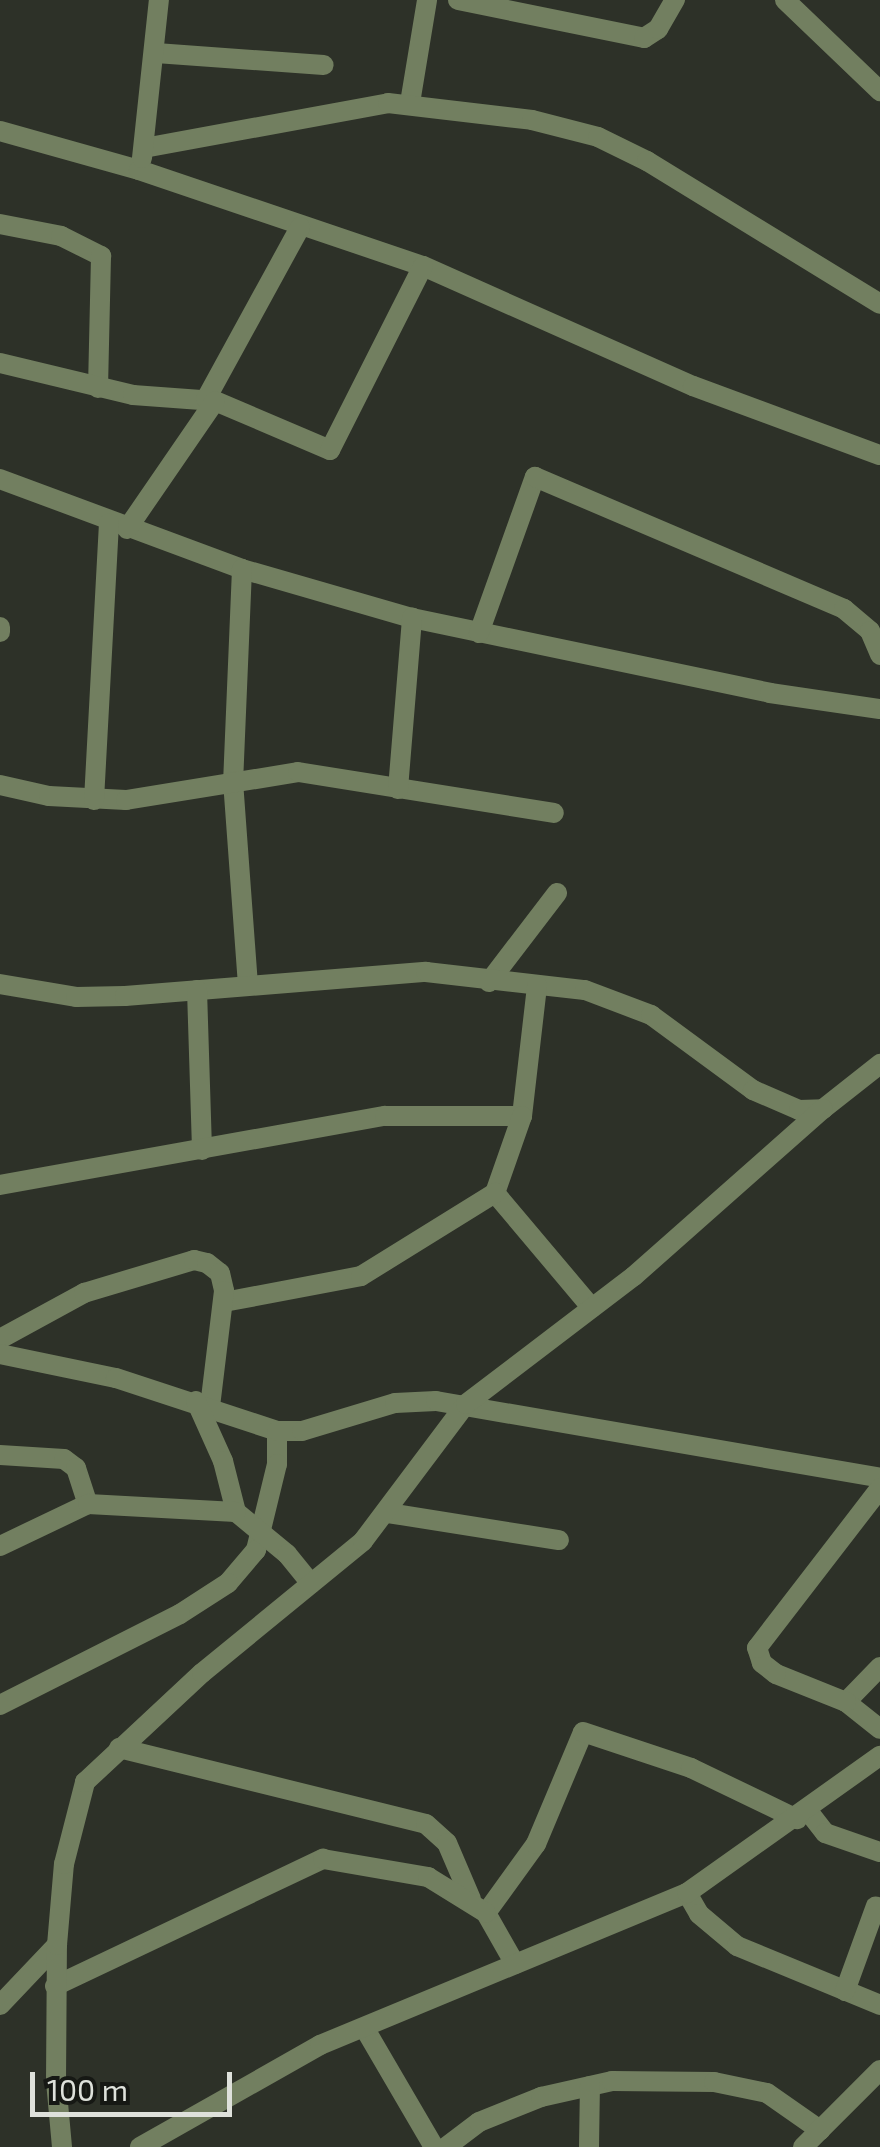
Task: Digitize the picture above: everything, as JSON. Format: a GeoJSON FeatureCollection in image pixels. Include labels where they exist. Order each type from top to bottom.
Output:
{"type":"FeatureCollection","features":[{"type":"Feature","properties":{"kind":"street"},"geometry":{"type":"LineString","coordinates":[[139,170],[156,53],[159,0]]}},
{"type":"Feature","properties":{"kind":"street"},"geometry":{"type":"LineString","coordinates":[[410,104],[427,0]]}},
{"type":"Feature","properties":{"kind":"street"},"geometry":{"type":"LineString","coordinates":[[458,0],[644,38],[658,29],[675,0]]}},
{"type":"Feature","properties":{"kind":"street"},"geometry":{"type":"LineString","coordinates":[[786,0],[878,86]]}},
{"type":"Feature","properties":{"kind":"street"},"geometry":{"type":"LineString","coordinates":[[156,53],[324,65]]}},
{"type":"Feature","properties":{"kind":"street"},"geometry":{"type":"LineString","coordinates":[[144,148],[346,109],[410,104],[532,120],[598,136],[732,209],[880,304]]}},
{"type":"Feature","properties":{"kind":"street"},"geometry":{"type":"LineString","coordinates":[[0,131],[139,170],[423,266],[694,386],[880,455]]}},
{"type":"Feature","properties":{"kind":"street"},"geometry":{"type":"LineString","coordinates":[[0,224],[61,236],[101,256],[98,388]]}},
{"type":"Feature","properties":{"kind":"street"},"geometry":{"type":"LineString","coordinates":[[94,800],[118,526],[211,400],[300,227]]}},
{"type":"Feature","properties":{"kind":"street"},"geometry":{"type":"LineString","coordinates":[[0,363],[98,388],[211,400],[321,448],[334,447],[423,266]]}},
{"type":"Feature","properties":{"kind":"street"},"geometry":{"type":"LineString","coordinates":[[479,633],[535,477],[844,610],[870,631],[880,655]]}},
{"type":"Feature","properties":{"kind":"street"},"geometry":{"type":"LineString","coordinates":[[0,479],[242,569],[412,618],[880,709]]}},
{"type":"Feature","properties":{"kind":"street"},"geometry":{"type":"LineString","coordinates":[[242,569],[233,781],[248,985]]}},
{"type":"Feature","properties":{"kind":"street"},"geometry":{"type":"LineString","coordinates":[[398,789],[412,618]]}},
{"type":"Feature","properties":{"kind":"street"},"geometry":{"type":"LineString","coordinates":[[0,785],[94,800],[298,772],[554,812]]}},
{"type":"Feature","properties":{"kind":"street"},"geometry":{"type":"LineString","coordinates":[[489,982],[557,893]]}},
{"type":"Feature","properties":{"kind":"street"},"geometry":{"type":"LineString","coordinates":[[0,984],[76,996],[197,990],[393,972],[537,986],[625,1003],[672,1028],[752,1090],[798,1110],[823,1109]]}},
{"type":"Feature","properties":{"kind":"street"},"geometry":{"type":"LineString","coordinates":[[224,1302],[361,1276],[495,1193],[522,1116],[537,986]]}},
{"type":"Feature","properties":{"kind":"street"},"geometry":{"type":"LineString","coordinates":[[197,990],[202,1150]]}},
{"type":"Feature","properties":{"kind":"street"},"geometry":{"type":"LineString","coordinates":[[62,2147],[55,1986],[57,1944],[74,1808],[85,1782],[388,1513],[466,1404],[592,1308],[880,1064]]}},
{"type":"Feature","properties":{"kind":"street"},"geometry":{"type":"LineString","coordinates":[[0,1185],[385,1116],[522,1116]]}},
{"type":"Feature","properties":{"kind":"street"},"geometry":{"type":"LineString","coordinates":[[495,1193],[592,1308]]}},
{"type":"Feature","properties":{"kind":"street"},"geometry":{"type":"LineString","coordinates":[[0,1338],[84,1293],[194,1260],[220,1273],[224,1302],[203,1404],[236,1512]]}},
{"type":"Feature","properties":{"kind":"street"},"geometry":{"type":"LineString","coordinates":[[0,1354],[203,1404],[277,1431],[302,1431],[395,1403],[466,1404],[880,1478]]}},
{"type":"Feature","properties":{"kind":"street"},"geometry":{"type":"LineString","coordinates":[[0,1705],[209,1597],[244,1568],[262,1531],[278,1464],[277,1431]]}},
{"type":"Feature","properties":{"kind":"street"},"geometry":{"type":"LineString","coordinates":[[0,1455],[64,1459],[76,1468],[88,1504]]}},
{"type":"Feature","properties":{"kind":"street"},"geometry":{"type":"LineString","coordinates":[[880,1488],[758,1648],[762,1663],[776,1674],[846,1702],[880,1730]]}},
{"type":"Feature","properties":{"kind":"street"},"geometry":{"type":"LineString","coordinates":[[0,1546],[88,1504],[236,1512],[262,1531],[311,1584]]}},
{"type":"Feature","properties":{"kind":"street"},"geometry":{"type":"LineString","coordinates":[[388,1513],[558,1540]]}},
{"type":"Feature","properties":{"kind":"street"},"geometry":{"type":"LineString","coordinates":[[846,1702],[880,1667]]}},
{"type":"Feature","properties":{"kind":"street"},"geometry":{"type":"LineString","coordinates":[[479,1907],[536,1844],[583,1732],[691,1768],[802,1815],[825,1833],[880,1852]]}},
{"type":"Feature","properties":{"kind":"street"},"geometry":{"type":"LineString","coordinates":[[119,1748],[426,1824],[447,1843],[479,1907],[515,1964]]}},
{"type":"Feature","properties":{"kind":"street"},"geometry":{"type":"LineString","coordinates":[[140,2147],[320,2045],[687,1893],[880,1756]]}},
{"type":"Feature","properties":{"kind":"street"},"geometry":{"type":"LineString","coordinates":[[55,1986],[322,1859],[428,1877],[479,1907]]}},
{"type":"Feature","properties":{"kind":"street"},"geometry":{"type":"LineString","coordinates":[[687,1893],[699,1914],[737,1946],[880,2005]]}},
{"type":"Feature","properties":{"kind":"street"},"geometry":{"type":"LineString","coordinates":[[845,1991],[876,1906]]}},
{"type":"Feature","properties":{"kind":"street"},"geometry":{"type":"LineString","coordinates":[[0,2005],[57,1944]]}},
{"type":"Feature","properties":{"kind":"street"},"geometry":{"type":"LineString","coordinates":[[365,2029],[434,2147]]}},
{"type":"Feature","properties":{"kind":"street"},"geometry":{"type":"LineString","coordinates":[[803,2147],[880,2070]]}},
{"type":"Feature","properties":{"kind":"street"},"geometry":{"type":"LineString","coordinates":[[446,2147],[479,2122],[590,2086],[714,2082],[768,2093],[820,2130]]}},
{"type":"Feature","properties":{"kind":"street"},"geometry":{"type":"LineString","coordinates":[[589,2147],[590,2086]]}}]}
